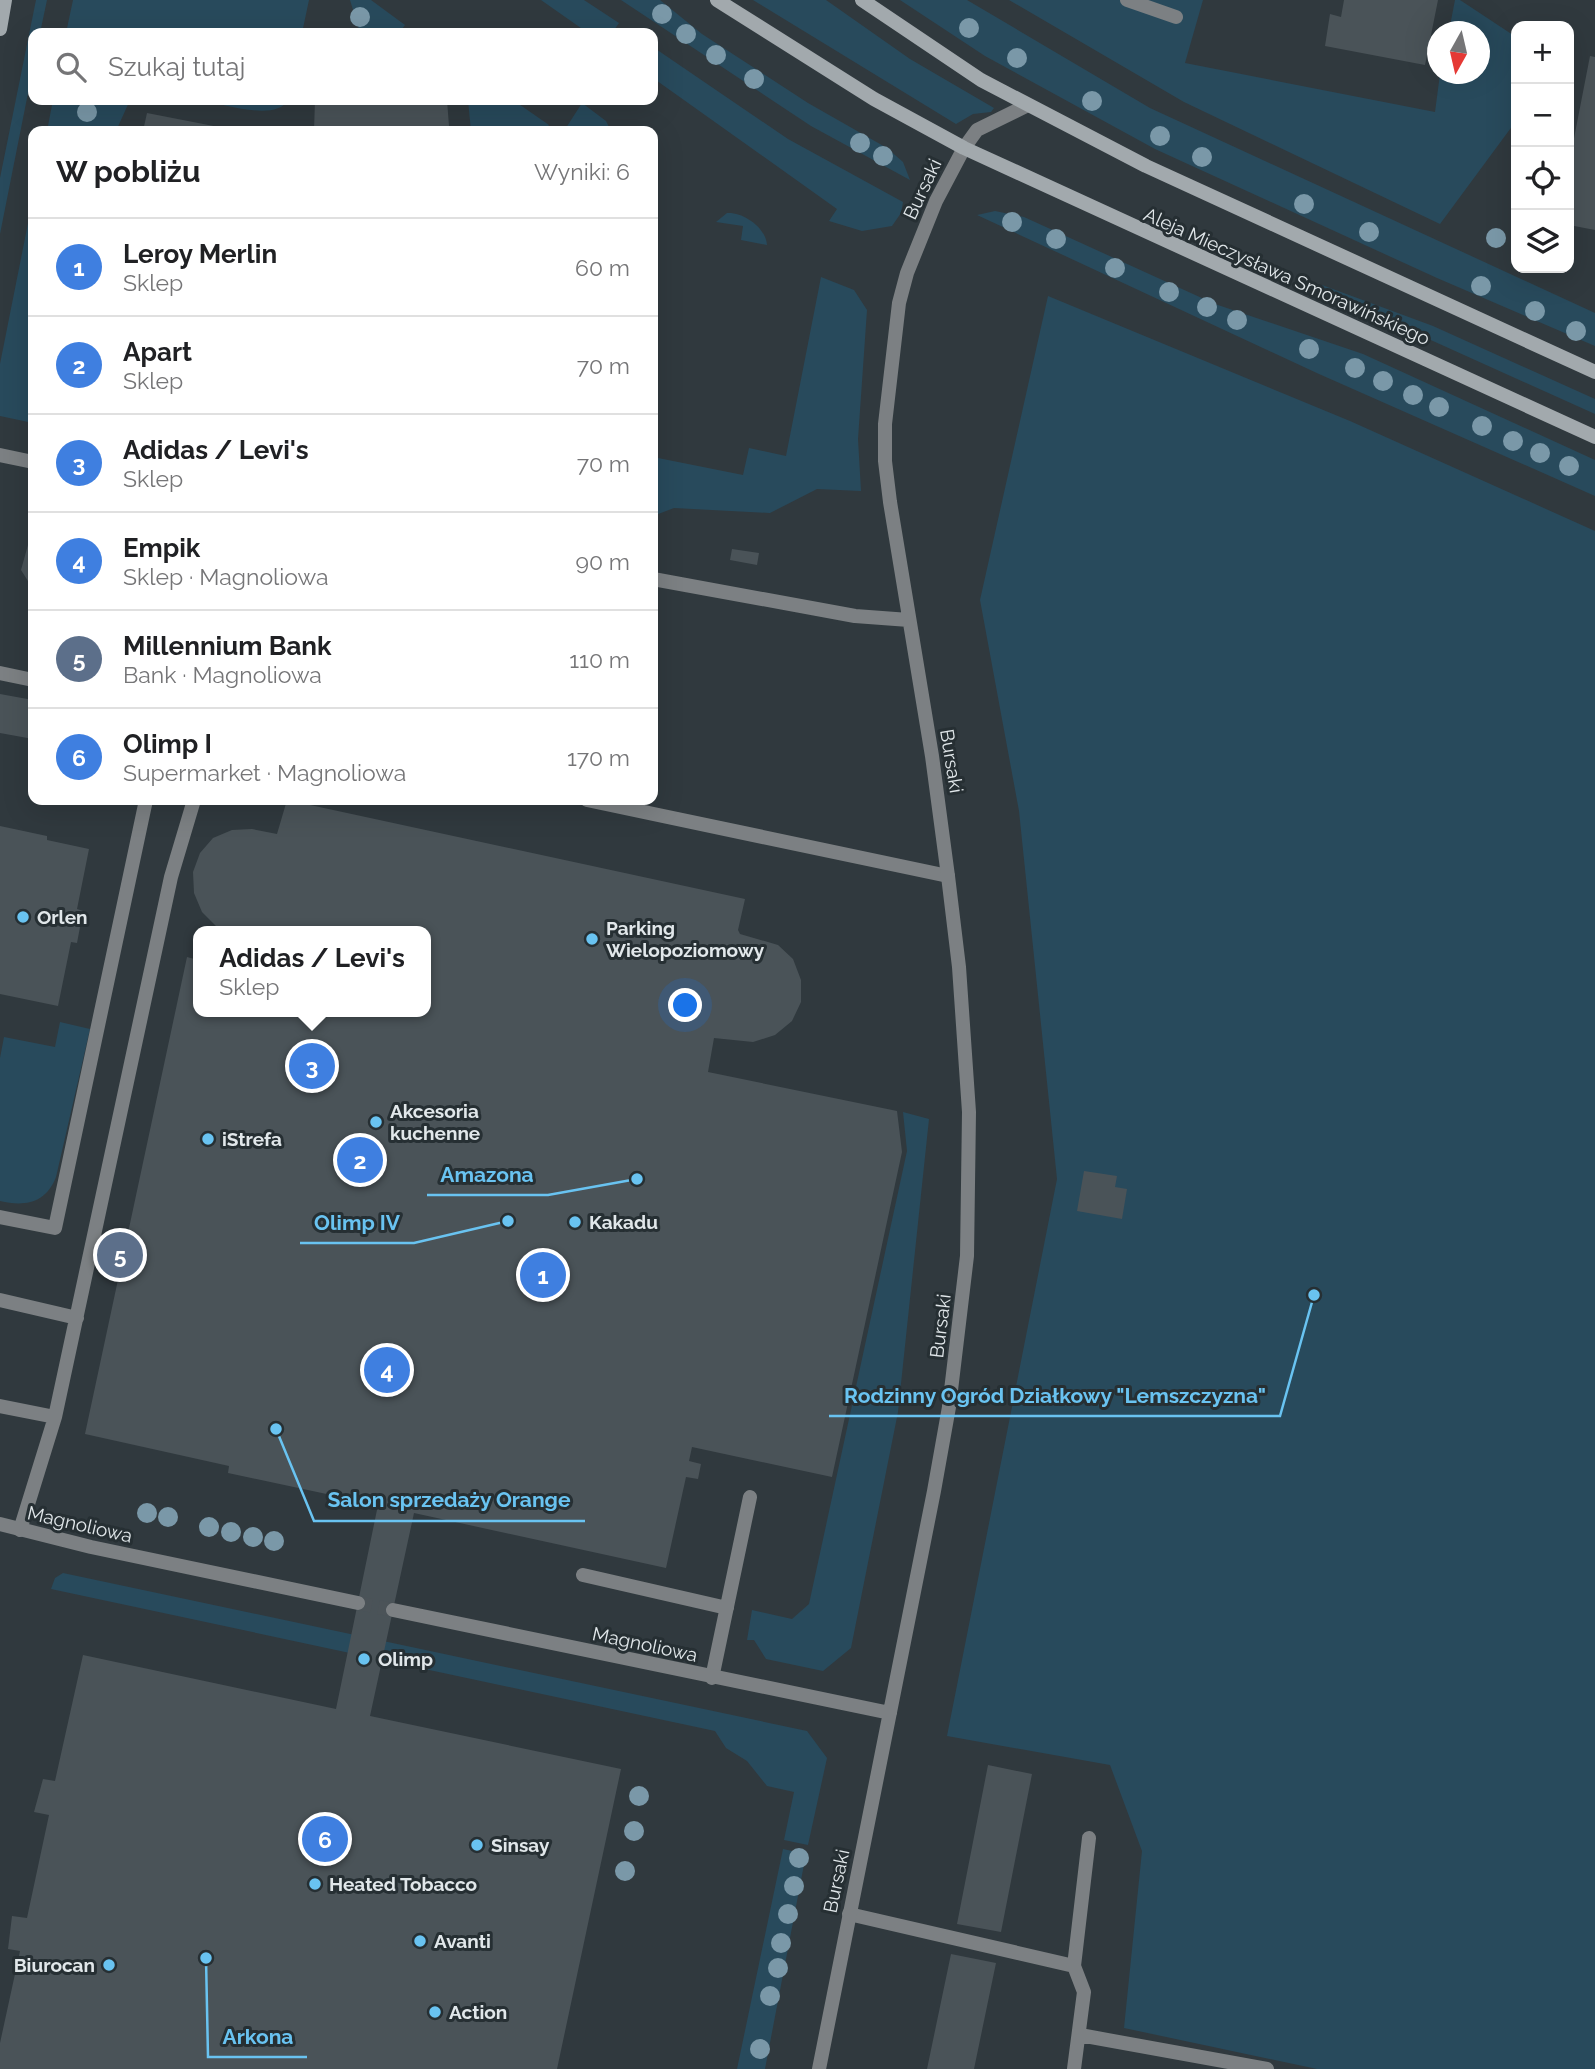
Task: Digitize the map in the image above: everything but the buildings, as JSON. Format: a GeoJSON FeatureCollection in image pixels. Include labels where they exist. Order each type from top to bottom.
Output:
{"type":"FeatureCollection","features":[{"type":"Feature","properties":{"kind":"main road"},"geometry":{"type":"LineString","coordinates":[[0,29],[5,0]]}},
{"type":"Feature","properties":{"kind":"main road","name":"Aleja Mieczysława Smorawińskiego"},"geometry":{"type":"LineString","coordinates":[[717,0],[874,100],[964,148],[1595,437]]}},
{"type":"Feature","properties":{"kind":"main road","name":"Aleja Mieczysława Smorawińskiego"},"geometry":{"type":"LineString","coordinates":[[862,0],[981,80],[1146,166],[1595,372]]}},
{"type":"Feature","properties":{"kind":"street"},"geometry":{"type":"LineString","coordinates":[[1127,0],[1176,17]]}},
{"type":"Feature","properties":{"kind":"street"},"geometry":{"type":"LineString","coordinates":[[964,148],[977,130],[1028,105]]}},
{"type":"Feature","properties":{"kind":"street","name":"Bursaki"},"geometry":{"type":"LineString","coordinates":[[818,2069],[949,1407],[967,1256],[969,1112],[959,967],[932,756],[885,461],[893,340],[907,273],[936,201],[964,148]]}},
{"type":"Feature","properties":{"kind":"street"},"geometry":{"type":"LineString","coordinates":[[0,455],[28,461]]}},
{"type":"Feature","properties":{"kind":"street"},"geometry":{"type":"LineString","coordinates":[[658,580],[855,616],[909,620]]}},
{"type":"Feature","properties":{"kind":"street"},"geometry":{"type":"LineString","coordinates":[[0,673],[28,679]]}},
{"type":"Feature","properties":{"kind":"street"},"geometry":{"type":"LineString","coordinates":[[0,1217],[55,1228],[145,805]]}},
{"type":"Feature","properties":{"kind":"street"},"geometry":{"type":"LineString","coordinates":[[20,1530],[55,1417],[171,877],[193,805]]}},
{"type":"Feature","properties":{"kind":"street"},"geometry":{"type":"LineString","coordinates":[[611,805],[948,876]]}},
{"type":"Feature","properties":{"kind":"street"},"geometry":{"type":"LineString","coordinates":[[0,1300],[77,1318]]}},
{"type":"Feature","properties":{"kind":"street"},"geometry":{"type":"LineString","coordinates":[[0,1406],[55,1417]]}},
{"type":"Feature","properties":{"kind":"street"},"geometry":{"type":"LineString","coordinates":[[712,1678],[750,1497]]}},
{"type":"Feature","properties":{"kind":"street","name":"Magnoliowa"},"geometry":{"type":"LineString","coordinates":[[0,1524],[358,1603]]}},
{"type":"Feature","properties":{"kind":"street"},"geometry":{"type":"LineString","coordinates":[[583,1574],[727,1608]]}},
{"type":"Feature","properties":{"kind":"street","name":"Magnoliowa"},"geometry":{"type":"LineString","coordinates":[[393,1609],[712,1678],[890,1713]]}},
{"type":"Feature","properties":{"kind":"street"},"geometry":{"type":"LineString","coordinates":[[1073,2069],[1080,2035],[1084,1992],[1074,1966],[1088,1838]]}},
{"type":"Feature","properties":{"kind":"street"},"geometry":{"type":"LineString","coordinates":[[849,1914],[1074,1966]]}},
{"type":"Feature","properties":{"kind":"street"},"geometry":{"type":"LineString","coordinates":[[1080,2035],[1267,2069]]}},
{"type":"Feature","properties":{"kind":"shaded area"},"geometry":{"type":"Polygon","coordinates":[[[36,0],[47,0],[41,28],[30,28],[36,0]]]}},
{"type":"Feature","properties":{"kind":"shaded area"},"geometry":{"type":"Polygon","coordinates":[[[73,0],[309,0],[303,28],[67,28],[73,0]]]}},
{"type":"Feature","properties":{"kind":"shaded area"},"geometry":{"type":"Polygon","coordinates":[[[350,0],[371,0],[405,25],[403,28],[358,28],[350,0]]]}},
{"type":"Feature","properties":{"kind":"shaded area"},"geometry":{"type":"Polygon","coordinates":[[[541,0],[584,0],[619,23],[616,28],[581,28],[541,0]]]}},
{"type":"Feature","properties":{"kind":"shaded area"},"geometry":{"type":"Polygon","coordinates":[[[621,0],[660,0],[702,34],[808,103],[887,148],[903,162],[910,180],[811,126],[621,0]]]}},
{"type":"Feature","properties":{"kind":"shaded area"},"geometry":{"type":"Polygon","coordinates":[[[753,0],[826,0],[910,59],[994,108],[991,112],[973,114],[956,124],[753,0]]]}},
{"type":"Feature","properties":{"kind":"shaded area"},"geometry":{"type":"Polygon","coordinates":[[[900,0],[967,0],[1150,108],[1595,313],[1595,346],[1437,278],[1155,149],[985,56],[900,0]]]}},
{"type":"Feature","properties":{"kind":"shaded area"},"geometry":{"type":"Polygon","coordinates":[[[1009,0],[1203,0],[1185,63],[1435,112],[1439,84],[1490,84],[1490,21],[1451,21],[1455,0],[1460,0],[1511,34],[1511,128],[1440,224],[1184,102],[1009,0]]]}},
{"type":"Feature","properties":{"kind":"shaded area"},"geometry":{"type":"Polygon","coordinates":[[[28,40],[28,93],[0,234],[0,178],[28,40]]]}},
{"type":"Feature","properties":{"kind":"shaded area"},"geometry":{"type":"Polygon","coordinates":[[[658,50],[788,139],[903,202],[901,213],[892,226],[862,231],[829,221],[837,209],[658,82],[658,50]]]}},
{"type":"Feature","properties":{"kind":"shaded area"},"geometry":{"type":"Polygon","coordinates":[[[52,105],[128,105],[118,126],[48,126],[52,105]]]}},
{"type":"Feature","properties":{"kind":"shaded area"},"geometry":{"type":"Polygon","coordinates":[[[223,105],[283,105],[261,111],[223,105]]]}},
{"type":"Feature","properties":{"kind":"shaded area"},"geometry":{"type":"Polygon","coordinates":[[[468,105],[520,105],[549,125],[548,126],[471,126],[468,105]]]}},
{"type":"Feature","properties":{"kind":"shaded area"},"geometry":{"type":"Polygon","coordinates":[[[581,105],[585,105],[608,126],[567,126],[581,105]]]}},
{"type":"Feature","properties":{"kind":"shaded area"},"geometry":{"type":"Polygon","coordinates":[[[995,211],[1024,217],[1215,304],[1363,354],[1595,460],[1595,496],[1319,374],[977,215],[995,211]]]}},
{"type":"Feature","properties":{"kind":"shaded area"},"geometry":{"type":"Polygon","coordinates":[[[727,213],[740,215],[753,222],[763,233],[767,245],[741,240],[743,226],[716,222],[727,213]]]}},
{"type":"Feature","properties":{"kind":"shaded area"},"geometry":{"type":"Polygon","coordinates":[[[28,223],[28,422],[0,416],[0,364],[28,223]]]}},
{"type":"Feature","properties":{"kind":"shaded area"},"geometry":{"type":"Polygon","coordinates":[[[821,277],[854,290],[867,310],[858,439],[861,491],[817,489],[770,513],[674,508],[658,514],[658,458],[743,475],[749,448],[786,456],[821,277]]]}},
{"type":"Feature","properties":{"kind":"shaded area"},"geometry":{"type":"Polygon","coordinates":[[[1322,285],[1433,326],[1595,399],[1595,414],[1320,290],[1322,285]]]}},
{"type":"Feature","properties":{"kind":"shaded area"},"geometry":{"type":"Polygon","coordinates":[[[1048,296],[1350,421],[1595,531],[1595,2069],[1317,2069],[1124,2028],[1142,1851],[1110,1765],[947,1736],[1057,1179],[1019,811],[980,600],[1048,296]]]}},
{"type":"Feature","properties":{"kind":"shaded area"},"geometry":{"type":"Polygon","coordinates":[[[60,1022],[90,1029],[56,1177],[47,1193],[34,1201],[0,1201],[0,1058],[4,1037],[55,1047],[60,1022]]]}},
{"type":"Feature","properties":{"kind":"shaded area"},"geometry":{"type":"Polygon","coordinates":[[[903,1112],[929,1119],[898,1412],[851,1648],[823,1671],[766,1659],[754,1640],[747,1640],[752,1610],[792,1619],[809,1604],[907,1151],[903,1112]]]}},
{"type":"Feature","properties":{"kind":"shaded area"},"geometry":{"type":"Polygon","coordinates":[[[63,1573],[807,1731],[827,1758],[808,1845],[784,1840],[794,1792],[767,1786],[747,1761],[726,1748],[715,1731],[51,1589],[55,1578],[63,1573]]]}},
{"type":"Feature","properties":{"kind":"shaded area"},"geometry":{"type":"Polygon","coordinates":[[[783,1849],[806,1854],[765,2069],[737,2069],[783,1849]]]}},
{"type":"Feature","properties":{"kind":"tunnel"},"geometry":{"type":"LineString","coordinates":[[358,1603],[393,1610]]}},
{"type":"Feature","properties":{"kind":"place","name":"Orlen"},"geometry":{"type":"Point","coordinates":[23,917]}},
{"type":"Feature","properties":{"kind":"place","name":"Parking Wielopoziomowy"},"geometry":{"type":"Point","coordinates":[592,939]}},
{"type":"Feature","properties":{"kind":"place","name":"Adidas / Levi's"},"geometry":{"type":"Point","coordinates":[312,1066]}},
{"type":"Feature","properties":{"kind":"place","name":"Akcesoria kuchenne"},"geometry":{"type":"Point","coordinates":[376,1122]}},
{"type":"Feature","properties":{"kind":"place","name":"iStrefa"},"geometry":{"type":"Point","coordinates":[208,1139]}},
{"type":"Feature","properties":{"kind":"place","name":"Apart"},"geometry":{"type":"Point","coordinates":[360,1160]}},
{"type":"Feature","properties":{"kind":"place","name":"Amazona"},"geometry":{"type":"Point","coordinates":[637,1179]}},
{"type":"Feature","properties":{"kind":"place","name":"Olimp IV"},"geometry":{"type":"Point","coordinates":[508,1221]}},
{"type":"Feature","properties":{"kind":"place","name":"Kakadu"},"geometry":{"type":"Point","coordinates":[575,1222]}},
{"type":"Feature","properties":{"kind":"place","name":"Millennium Bank"},"geometry":{"type":"Point","coordinates":[120,1255]}},
{"type":"Feature","properties":{"kind":"place","name":"Leroy Merlin"},"geometry":{"type":"Point","coordinates":[543,1275]}},
{"type":"Feature","properties":{"kind":"place","name":"Rodzinny Ogród Działkowy \"Lemszczyzna\""},"geometry":{"type":"Point","coordinates":[1314,1295]}},
{"type":"Feature","properties":{"kind":"place","name":"Empik"},"geometry":{"type":"Point","coordinates":[387,1370]}},
{"type":"Feature","properties":{"kind":"place","name":"Salon sprzedaży Orange"},"geometry":{"type":"Point","coordinates":[276,1429]}},
{"type":"Feature","properties":{"kind":"place","name":"Olimp"},"geometry":{"type":"Point","coordinates":[364,1659]}},
{"type":"Feature","properties":{"kind":"place","name":"Olimp I"},"geometry":{"type":"Point","coordinates":[325,1839]}},
{"type":"Feature","properties":{"kind":"place","name":"Sinsay"},"geometry":{"type":"Point","coordinates":[477,1845]}},
{"type":"Feature","properties":{"kind":"place","name":"Heated Tobacco"},"geometry":{"type":"Point","coordinates":[315,1884]}},
{"type":"Feature","properties":{"kind":"place","name":"Avanti"},"geometry":{"type":"Point","coordinates":[420,1941]}},
{"type":"Feature","properties":{"kind":"place","name":"Arkona"},"geometry":{"type":"Point","coordinates":[206,1958]}},
{"type":"Feature","properties":{"kind":"place","name":"Biurocan"},"geometry":{"type":"Point","coordinates":[109,1965]}},
{"type":"Feature","properties":{"kind":"place","name":"Action"},"geometry":{"type":"Point","coordinates":[435,2012]}}]}
